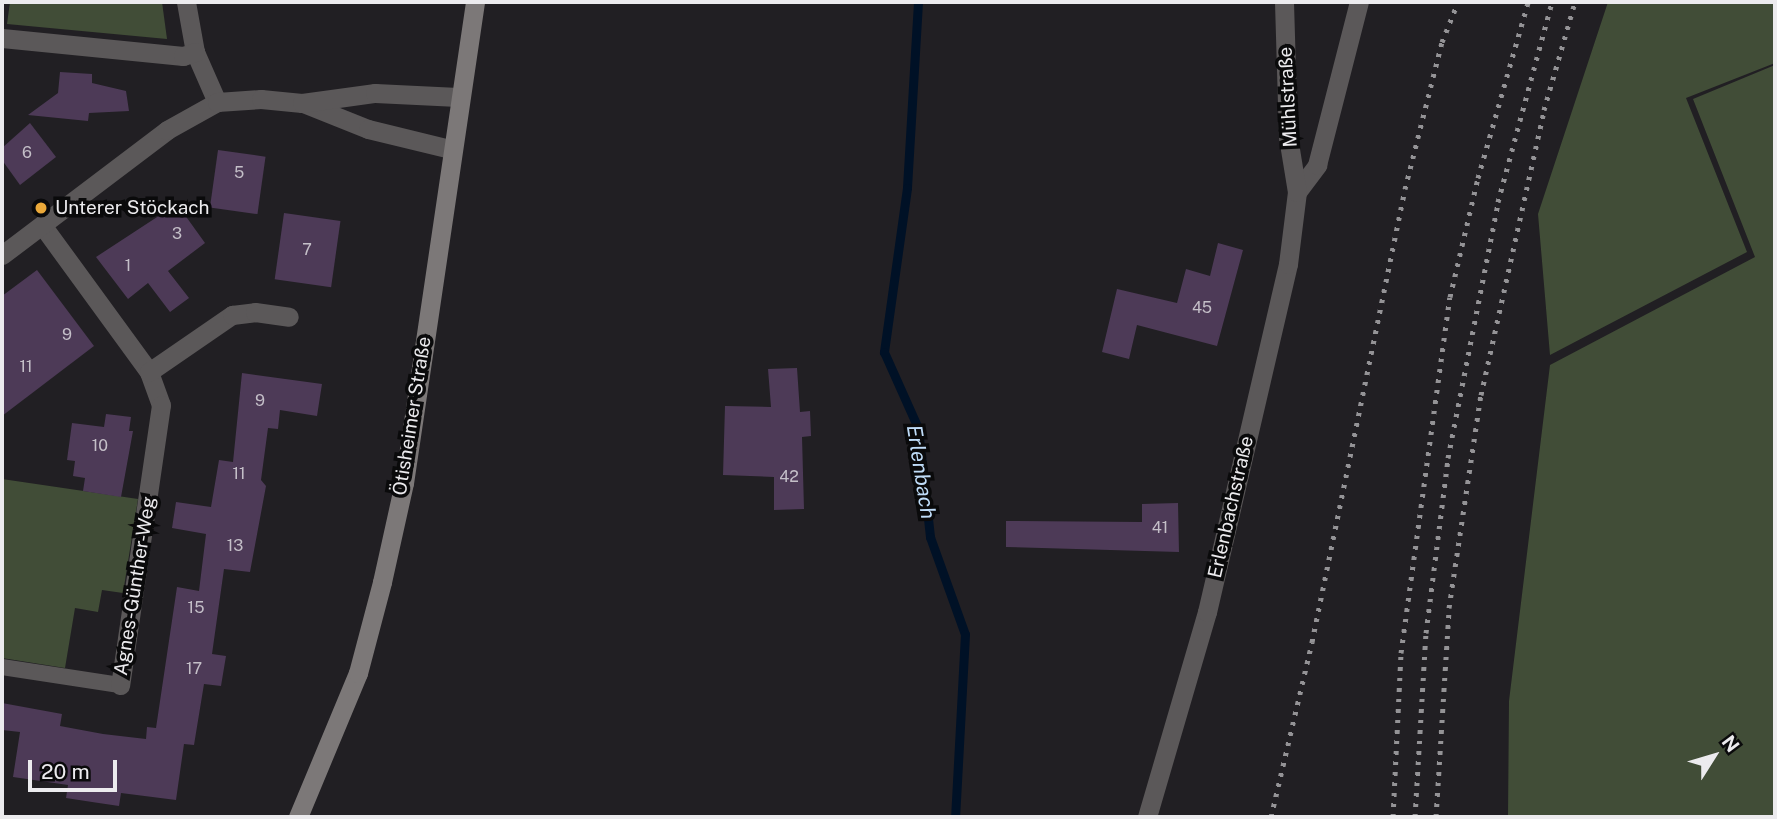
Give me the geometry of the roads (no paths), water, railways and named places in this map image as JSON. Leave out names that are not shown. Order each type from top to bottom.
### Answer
[{"type":"main road","name":"Ötisheimer Straße","points":[[298,817],[358,673],[404,482],[450,149],[474,2]]},
{"type":"street","points":[[186,2],[195,52],[217,102]]},
{"type":"street","name":"Mühlstraße","points":[[1284,2],[1288,137],[1297,192]]},
{"type":"street","points":[[1297,192],[1317,165],[1359,2]]},
{"type":"street","points":[[2,38],[183,56],[195,52]]},
{"type":"street","points":[[2,255],[167,130],[217,102],[261,99],[302,103],[375,93],[458,97]]},
{"type":"street","points":[[302,103],[368,129],[450,149]]},
{"type":"street","name":"Erlenbachstraße","points":[[1147,817],[1207,612],[1287,264],[1297,192]]},
{"type":"street","name":"Agnes-Günther-Weg","points":[[42,225],[149,372],[161,405],[160,430],[120,685]]},
{"type":"street","points":[[149,372],[232,315],[255,312],[289,317]]},
{"type":"lane","name":"Agnes-Günther-Weg","points":[[2,667],[120,685]]},
{"type":"waterway","name":"Erlenbach","points":[[918,2],[907,188],[884,352],[918,428],[930,537],[965,634],[955,817]]},
{"type":"railway","points":[[1271,817],[1312,642],[1405,189],[1442,42],[1458,2]]},
{"type":"railway","points":[[1393,817],[1401,653],[1450,297],[1478,178],[1528,2]]},
{"type":"railway","points":[[1415,817],[1426,633],[1448,458],[1498,202],[1552,2]]},
{"type":"railway","points":[[1436,817],[1449,608],[1481,395],[1544,110],[1575,2]]},
{"type":"place","name":"Unterer Stöckach","points":[[41,208]]}]
